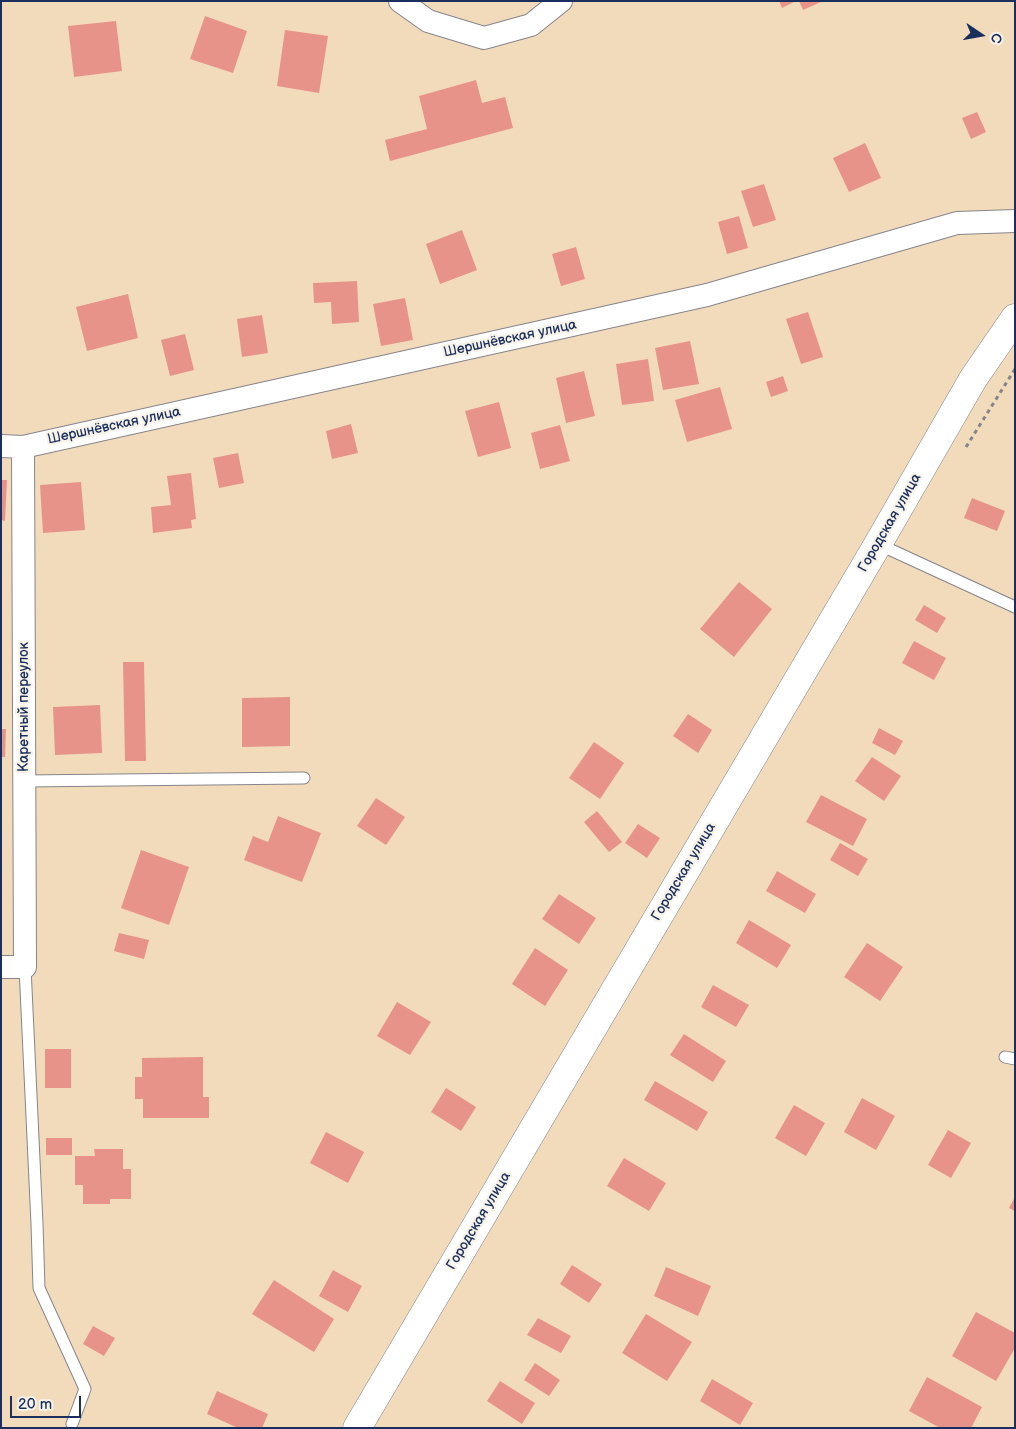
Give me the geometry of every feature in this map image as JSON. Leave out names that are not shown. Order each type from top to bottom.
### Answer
[{"type":"street","points":[[400,1],[428,21],[484,38],[531,25],[561,1]]},
{"type":"street","name":"Шершнёвская улица","points":[[1,446],[23,446],[707,295],[957,223],[1015,220]]},
{"type":"street","name":"Городская улица","points":[[356,1428],[878,544],[973,378],[1015,318]]},
{"type":"street","name":"Каретный переулок","points":[[23,446],[25,967]]},
{"type":"street","points":[[1,967],[25,967]]},
{"type":"lane","points":[[878,544],[1015,607]]},
{"type":"lane","points":[[24,781],[304,778]]},
{"type":"lane","points":[[25,967],[39,1288],[84,1389],[72,1424]]},
{"type":"building","points":[[779,1],[796,1],[782,8]]},
{"type":"building","points":[[799,1],[823,1],[803,10]]},
{"type":"building","points":[[205,16],[247,31],[233,73],[190,59]]},
{"type":"building","points":[[116,21],[122,71],[74,77],[68,26]]},
{"type":"building","points":[[285,30],[328,36],[319,93],[277,86]]},
{"type":"building","points":[[476,80],[482,103],[505,97],[513,128],[390,161],[385,140],[427,129],[419,96]]},
{"type":"building","points":[[977,112],[986,132],[971,139],[962,118]]},
{"type":"building","points":[[865,143],[881,178],[849,192],[833,158]]},
{"type":"building","points":[[764,184],[776,220],[753,227],[741,191]]},
{"type":"building","points":[[739,216],[748,248],[727,254],[718,222]]},
{"type":"building","points":[[462,230],[477,270],[440,284],[426,244]]},
{"type":"building","points":[[576,247],[585,279],[561,286],[552,254]]},
{"type":"building","points":[[357,281],[359,322],[332,324],[331,302],[314,303],[313,283]]},
{"type":"building","points":[[128,294],[138,338],[87,351],[76,307]]},
{"type":"building","points":[[405,298],[413,340],[381,346],[373,304]]},
{"type":"building","points":[[808,312],[823,357],[801,364],[786,319]]},
{"type":"building","points":[[262,315],[268,353],[242,357],[237,319]]},
{"type":"building","points":[[185,334],[194,370],[170,376],[161,340]]},
{"type":"building","points":[[690,341],[699,384],[663,390],[655,348]]},
{"type":"building","points":[[648,359],[654,401],[622,405],[616,364]]},
{"type":"building","points":[[584,371],[595,416],[566,423],[556,378]]},
{"type":"building","points":[[783,376],[788,391],[771,397],[766,382]]},
{"type":"building","points":[[720,387],[732,429],[687,442],[675,400]]},
{"type":"building","points":[[499,402],[511,448],[478,457],[465,411]]},
{"type":"building","points":[[351,424],[358,453],[332,459],[326,431]]},
{"type":"building","points":[[560,425],[570,461],[540,469],[531,433]]},
{"type":"building","points":[[238,453],[244,483],[219,488],[213,458]]},
{"type":"building","points":[[191,473],[196,519],[191,520],[192,528],[153,533],[151,507],[171,505],[167,476]]},
{"type":"building","points":[[1,480],[7,480],[5,521],[1,520]]},
{"type":"building","points":[[81,482],[85,530],[43,533],[40,485]]},
{"type":"building","points":[[972,498],[1005,511],[997,531],[964,518]]},
{"type":"building","points":[[739,582],[772,609],[734,657],[700,629]]},
{"type":"building","points":[[924,605],[946,618],[937,633],[915,620]]},
{"type":"building","points":[[914,641],[946,658],[934,680],[902,663]]},
{"type":"building","points":[[123,662],[144,662],[146,761],[125,761]]},
{"type":"building","points":[[290,697],[290,746],[242,747],[242,698]]},
{"type":"building","points":[[100,705],[102,753],[55,755],[53,707]]},
{"type":"building","points":[[688,714],[712,730],[698,753],[673,736]]},
{"type":"building","points":[[879,728],[903,741],[895,755],[872,743]]},
{"type":"building","points":[[1,729],[6,729],[5,757],[1,757]]},
{"type":"building","points":[[594,742],[624,763],[600,799],[569,778]]},
{"type":"building","points":[[872,757],[901,776],[884,801],[855,781]]},
{"type":"building","points":[[821,795],[867,819],[853,846],[806,822]]},
{"type":"building","points":[[376,798],[405,817],[386,845],[357,826]]},
{"type":"building","points":[[597,811],[622,842],[609,852],[584,822]]},
{"type":"building","points":[[278,816],[321,833],[302,882],[244,860],[253,836],[268,842]]},
{"type":"building","points":[[638,824],[660,838],[647,858],[625,843]]},
{"type":"building","points":[[840,843],[868,859],[858,876],[830,860]]},
{"type":"building","points":[[141,850],[189,867],[169,925],[121,908]]},
{"type":"building","points":[[777,871],[816,894],[805,913],[766,891]]},
{"type":"building","points":[[559,894],[596,918],[579,944],[542,919]]},
{"type":"building","points":[[749,920],[791,945],[777,968],[736,943]]},
{"type":"building","points":[[119,933],[149,940],[144,959],[114,951]]},
{"type":"building","points":[[867,943],[903,967],[880,1001],[844,977]]},
{"type":"building","points":[[535,948],[568,970],[545,1006],[512,984]]},
{"type":"building","points":[[713,985],[749,1005],[736,1027],[701,1007]]},
{"type":"building","points":[[397,1002],[431,1022],[410,1055],[377,1036]]},
{"type":"building","points":[[684,1034],[726,1061],[713,1082],[670,1055]]},
{"type":"building","points":[[45,1049],[71,1049],[71,1088],[45,1088]]},
{"type":"building","points":[[203,1057],[203,1097],[209,1097],[209,1118],[143,1118],[143,1099],[135,1099],[135,1077],[142,1077],[142,1058]]},
{"type":"building","points":[[655,1081],[708,1112],[697,1131],[644,1100]]},
{"type":"building","points":[[446,1088],[476,1107],[461,1131],[431,1112]]},
{"type":"building","points":[[862,1098],[895,1116],[876,1150],[844,1132]]},
{"type":"building","points":[[794,1105],[825,1123],[806,1156],[775,1138]]},
{"type":"building","points":[[948,1130],[971,1143],[951,1178],[928,1165]]},
{"type":"building","points":[[326,1132],[364,1152],[348,1183],[310,1163]]},
{"type":"building","points":[[46,1138],[72,1138],[72,1155],[46,1155]]},
{"type":"building","points":[[94,1149],[123,1149],[123,1169],[131,1169],[131,1199],[110,1199],[110,1204],[83,1204],[83,1185],[75,1185],[75,1156],[95,1156]]},
{"type":"building","points":[[624,1158],[666,1183],[649,1211],[607,1186]]},
{"type":"building","points":[[1015,1197],[1015,1211],[1009,1208]]},
{"type":"building","points":[[572,1265],[602,1284],[589,1303],[560,1284]]},
{"type":"building","points":[[666,1267],[711,1286],[698,1316],[654,1296]]},
{"type":"building","points":[[333,1270],[362,1286],[348,1312],[319,1296]]},
{"type":"building","points":[[274,1280],[334,1319],[314,1352],[252,1314]]},
{"type":"building","points":[[976,1312],[1015,1333],[1015,1348],[996,1381],[952,1356]]},
{"type":"building","points":[[646,1314],[692,1342],[667,1381],[622,1353]]},
{"type":"building","points":[[538,1318],[571,1336],[561,1353],[527,1335]]},
{"type":"building","points":[[93,1326],[115,1338],[104,1356],[83,1344]]},
{"type":"building","points":[[535,1363],[560,1380],[549,1396],[524,1380]]},
{"type":"building","points":[[927,1377],[982,1407],[971,1428],[940,1428],[909,1411]]},
{"type":"building","points":[[712,1379],[753,1403],[740,1425],[700,1401]]},
{"type":"building","points":[[500,1381],[535,1403],[522,1424],[487,1401]]},
{"type":"building","points":[[217,1391],[268,1414],[262,1428],[238,1428],[207,1414]]}]
